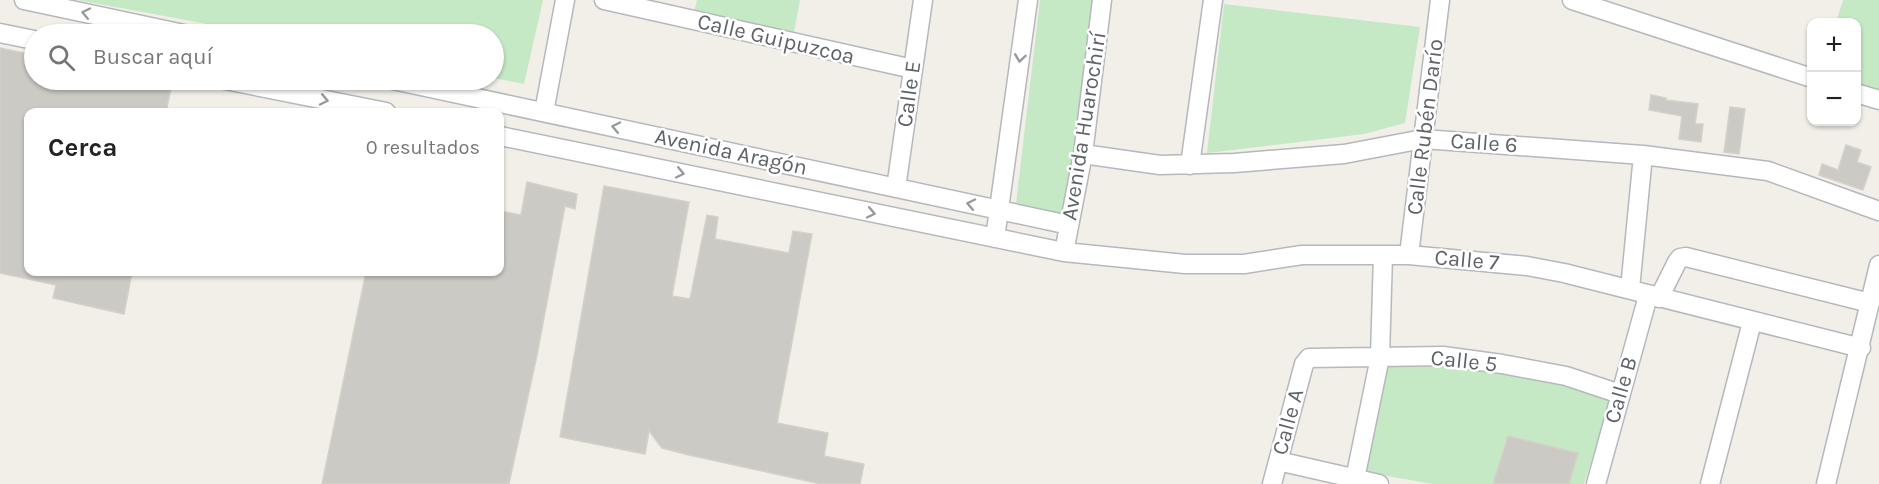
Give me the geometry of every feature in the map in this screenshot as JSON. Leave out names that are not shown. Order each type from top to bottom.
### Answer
[{"type":"street","points":[[24,0],[137,24]]},
{"type":"street","points":[[544,112],[565,0]]},
{"type":"street","name":"Calle Guipuzcoa","points":[[604,0],[913,69]]},
{"type":"street","name":"Calle E","points":[[896,188],[922,0]]},
{"type":"street","points":[[996,238],[1029,0]]},
{"type":"street","name":"Avenida Huarochirí","points":[[1064,252],[1083,154],[1102,0]]},
{"type":"street","points":[[1190,165],[1213,0]]},
{"type":"street","name":"Calle Rubén Darío","points":[[1409,255],[1440,0]]},
{"type":"street","points":[[1572,0],[1807,76]]},
{"type":"street","points":[[0,33],[24,38]]},
{"type":"street","points":[[275,90],[366,108]]},
{"type":"street","name":"Avenida Aragón","points":[[440,90],[1069,225]]},
{"type":"street","points":[[1861,94],[1879,100]]},
{"type":"street","name":"Avenida Aragón","points":[[504,137],[1064,252]]},
{"type":"street","name":"Calle 6","points":[[1083,154],[1160,165],[1190,165],[1344,154],[1423,139],[1643,155],[1768,171],[1879,211]]},
{"type":"street","points":[[1630,289],[1643,155]]},
{"type":"street","name":"Calle 7","points":[[1064,252],[1185,264],[1244,264],[1302,255],[1409,255],[1527,266],[1630,289],[1752,322],[1867,343]]},
{"type":"street","points":[[1355,479],[1380,357],[1383,255]]},
{"type":"street","name":"Calle B","points":[[1596,484],[1620,394],[1653,297],[1680,258],[1686,257],[1870,303]]},
{"type":"street","points":[[1826,484],[1867,343],[1870,303],[1879,265]]},
{"type":"street","points":[[1710,484],[1752,322]]},
{"type":"street","name":"Calle 5","points":[[1306,360],[1309,358],[1443,356],[1566,376],[1620,394]]},
{"type":"street","name":"Calle A","points":[[1272,484],[1306,360]]},
{"type":"street","points":[[1278,461],[1379,484]]},
{"type":"green space","points":[[78,0],[543,0],[524,84],[504,80],[504,24],[207,24]]},
{"type":"green space","points":[[697,0],[800,0],[794,32],[694,12]]},
{"type":"green space","points":[[1040,0],[1095,0],[1078,149],[1060,219],[1016,204]]},
{"type":"green space","points":[[1843,0],[1879,0],[1879,94],[1861,88],[1861,18],[1837,18]]},
{"type":"green space","points":[[1224,4],[1420,27],[1405,123],[1364,134],[1207,153]]},
{"type":"green space","points":[[1382,362],[1432,363],[1507,370],[1612,396],[1584,484],[1433,484],[1365,472]]},
{"type":"building","points":[[0,48],[24,53],[24,90],[171,90],[167,108],[24,108],[24,276],[131,276],[124,314],[53,298],[56,285],[0,273]]},
{"type":"building","points":[[1651,95],[1666,98],[1666,100],[1698,104],[1695,124],[1703,124],[1701,142],[1679,139],[1682,116],[1649,110]]},
{"type":"building","points":[[1730,107],[1745,109],[1739,154],[1724,152]]},
{"type":"building","points":[[1846,145],[1861,150],[1857,162],[1871,167],[1863,190],[1819,175],[1822,164],[1838,170]]},
{"type":"building","points":[[527,182],[577,194],[575,209],[565,206],[537,355],[509,484],[322,484],[365,276],[504,276],[504,212],[521,215]]},
{"type":"building","points":[[604,186],[689,202],[672,296],[690,299],[707,215],[718,217],[715,239],[789,253],[793,231],[812,234],[777,423],[828,433],[824,456],[864,464],[860,484],[821,484],[689,455],[662,448],[649,431],[645,454],[560,437]]},
{"type":"building","points":[[1508,436],[1578,453],[1569,484],[1493,484]]}]
